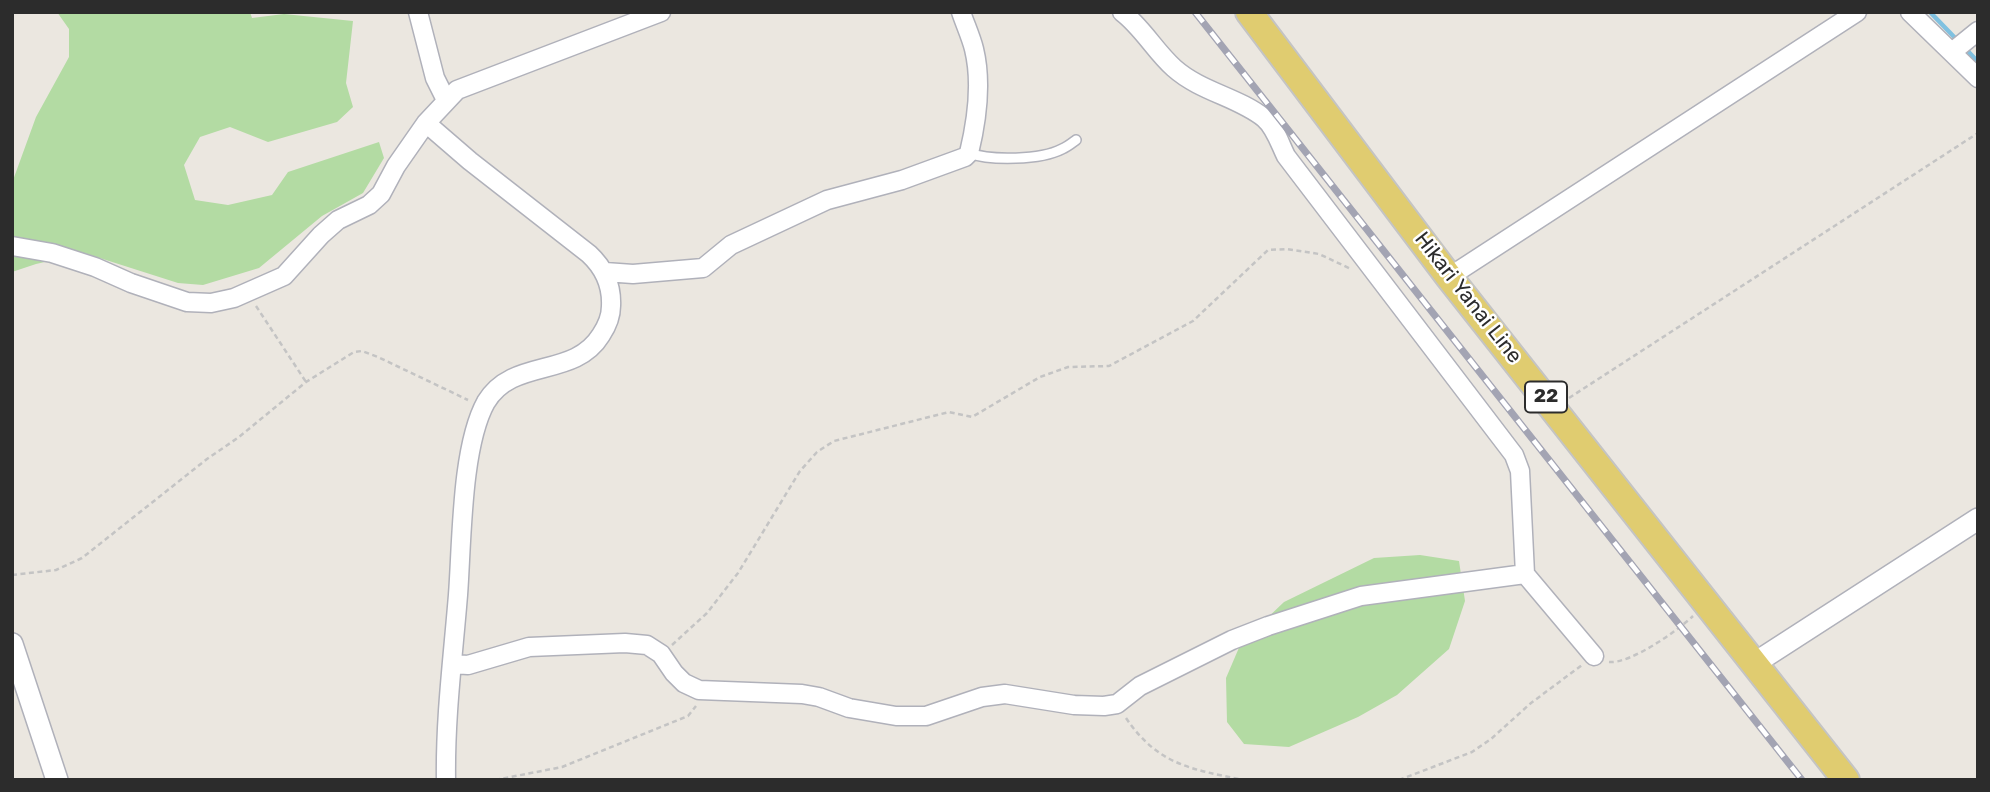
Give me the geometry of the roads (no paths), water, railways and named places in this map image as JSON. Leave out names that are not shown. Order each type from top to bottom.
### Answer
[{"type":"main road","name":"Hikari Yanai Line","points":[[1248,12],[1449,277],[1846,780]]},
{"type":"street","points":[[418,12],[435,78],[446,100]]},
{"type":"street","points":[[12,246],[52,253],[187,302],[211,303],[248,292],[284,276],[338,220],[369,205],[381,194],[396,166],[426,123],[457,90],[661,12]]},
{"type":"street","points":[[605,272],[633,274],[703,268],[731,245],[827,200],[902,180],[970,153],[977,108],[976,68],[974,50],[961,12]]},
{"type":"street","points":[[1122,12],[1174,69],[1200,87],[1266,119],[1286,156],[1514,454],[1520,471],[1525,574],[1594,656]]},
{"type":"street","points":[[1449,277],[1857,12]]},
{"type":"street","points":[[1910,12],[1963,42],[1978,78]]},
{"type":"street","points":[[426,123],[589,254],[605,272],[611,293],[608,324],[597,342],[581,356],[516,375],[500,384],[475,425],[467,473],[445,737],[446,780]]},
{"type":"street","points":[[1755,663],[1978,519]]},
{"type":"street","points":[[452,664],[468,665],[529,647],[625,643],[647,645],[661,654],[684,683],[699,690],[802,694],[849,708],[896,716],[926,716],[982,697],[1005,694],[1074,705],[1104,706],[1117,704],[1140,686],[1232,640],[1337,602],[1361,596],[1525,574]]},
{"type":"street","points":[[12,644],[57,780]]},
{"type":"lane","points":[[970,153],[977,156],[1012,157],[1043,155],[1063,149],[1076,140]]},
{"type":"waterway","points":[[1930,12],[1958,41]]},
{"type":"waterway","points":[[1964,47],[1978,62]]},
{"type":"railway","points":[[1195,12],[1802,780]]}]
